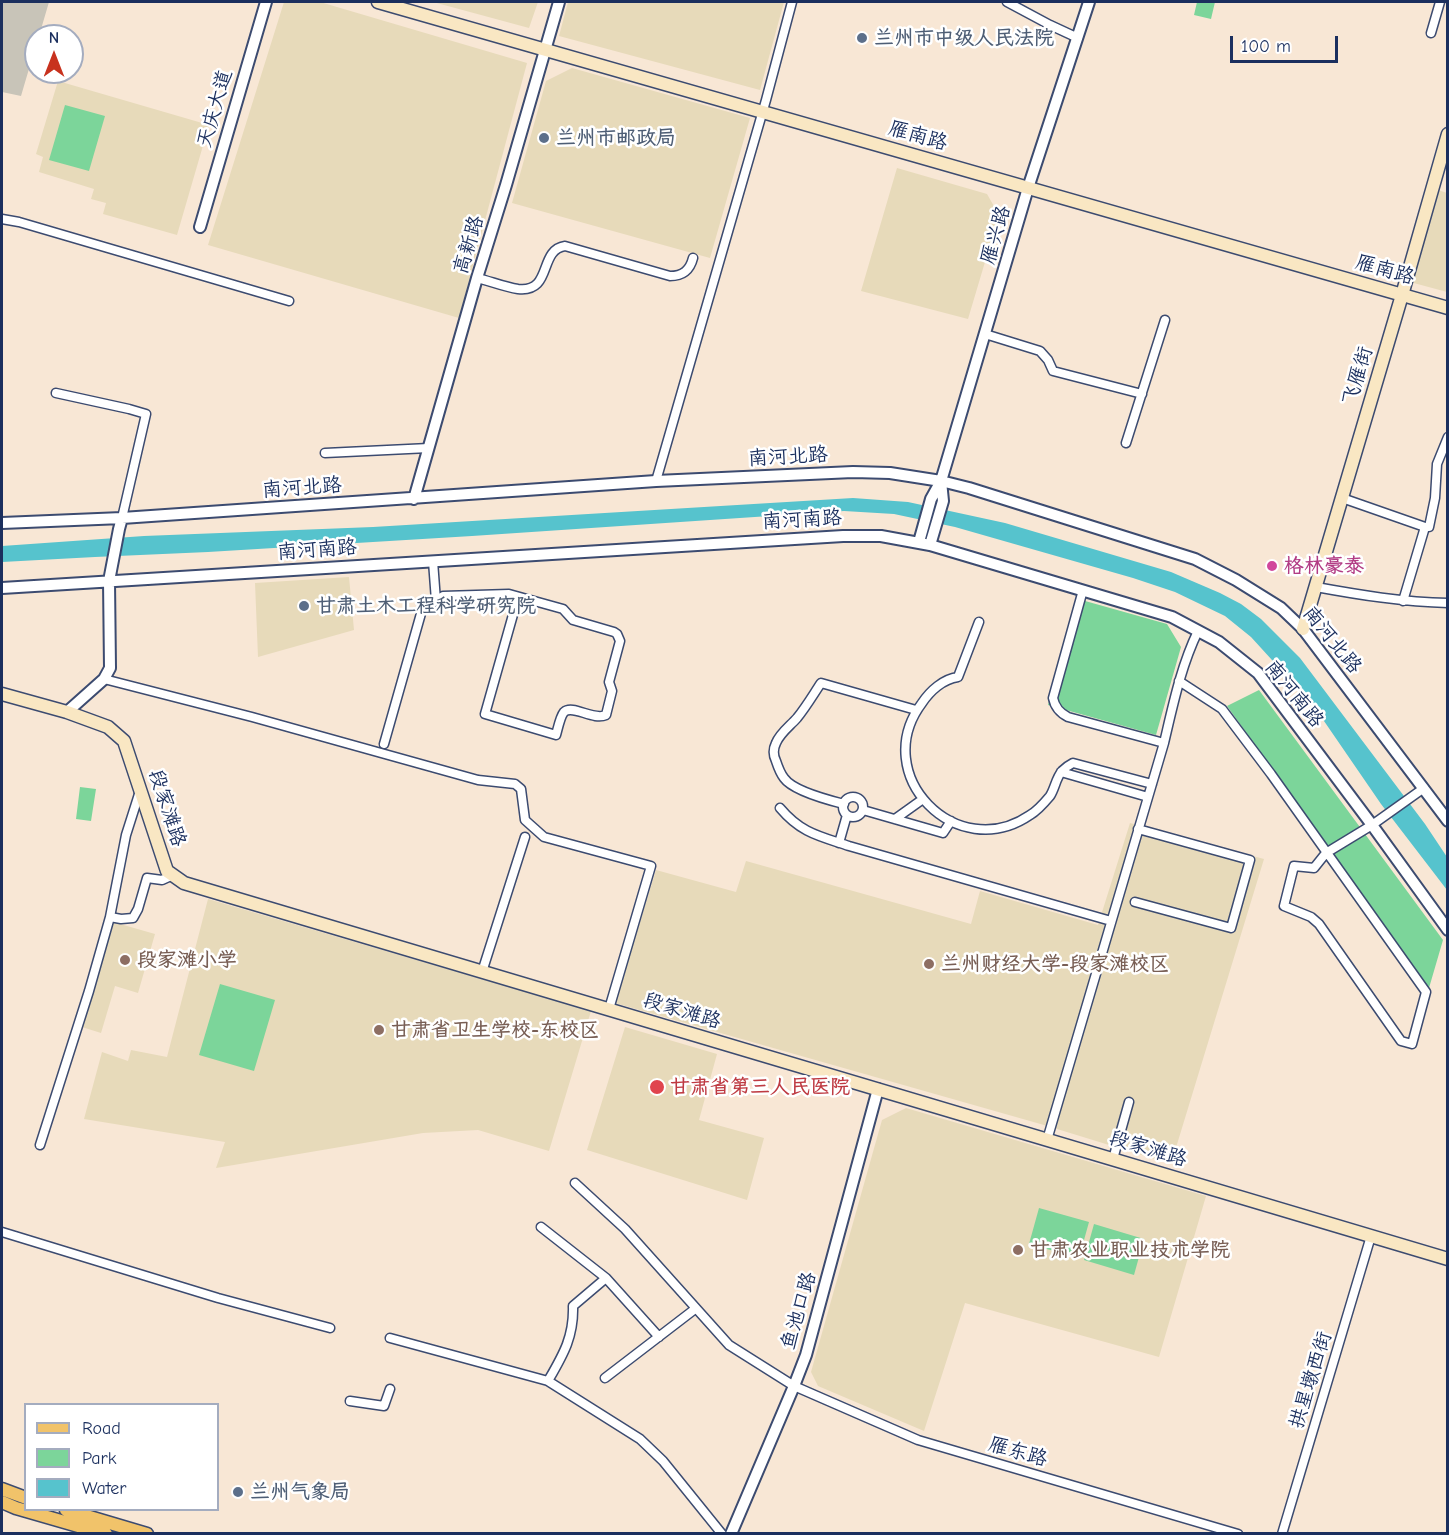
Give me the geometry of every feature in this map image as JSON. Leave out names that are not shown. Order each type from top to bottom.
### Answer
[{"type":"main road","name":"雁南路","points":[[378,2],[1448,309]]},
{"type":"main road","name":"飞雁街","points":[[1303,629],[1448,134]]},
{"type":"main road","name":"段家滩路","points":[[2,694],[68,712],[108,727],[124,741],[167,871],[184,883],[1448,1259]]},
{"type":"main road","points":[[2,1489],[24,1497]]},
{"type":"main road","points":[[2,1502],[24,1510]]},
{"type":"main road","points":[[27,1511],[106,1533]]},
{"type":"main road","points":[[73,1511],[147,1533]]},
{"type":"street","name":"天庆大道","points":[[200,226],[266,2]]},
{"type":"street","name":"高新路","points":[[414,499],[559,2]]},
{"type":"street","points":[[656,481],[792,2]]},
{"type":"street","points":[[1007,2],[1078,38]]},
{"type":"street","name":"雁兴路","points":[[941,481],[1028,188],[1089,2]]},
{"type":"street","points":[[1431,33],[1440,2]]},
{"type":"street","points":[[2,219],[289,301]]},
{"type":"street","points":[[477,278],[517,289],[533,286],[544,274],[551,253],[559,246],[670,276],[676,276],[688,270],[693,258]]},
{"type":"street","points":[[1126,444],[1165,320]]},
{"type":"street","points":[[985,334],[1040,351],[1048,360],[1053,371],[1142,394]]},
{"type":"street","points":[[56,393],[146,414],[108,581],[110,668],[104,679],[68,712]]},
{"type":"street","points":[[1342,498],[1429,527],[1435,498],[1437,464],[1448,437]]},
{"type":"street","points":[[325,453],[429,448]]},
{"type":"street","name":"南河北路","points":[[2,524],[414,499],[656,481],[853,472],[890,473],[941,481],[1195,559],[1236,580],[1281,608],[1303,629],[1448,821]]},
{"type":"street","points":[[926,537],[931,499],[941,481]]},
{"type":"street","points":[[926,537],[943,501],[941,481]]},
{"type":"street","points":[[1403,601],[1425,527]]},
{"type":"street","name":"南河南路","points":[[2,588],[843,536],[926,537],[1083,590],[1172,617],[1219,642],[1258,673],[1448,930]]},
{"type":"street","points":[[434,561],[436,601]]},
{"type":"street","points":[[1316,587],[1369,597],[1448,603]]},
{"type":"street","points":[[1083,590],[1053,698],[1054,704],[1068,717],[1164,743]]},
{"type":"street","points":[[384,744],[422,610],[443,596],[509,594],[563,609],[573,620],[617,634],[619,645],[609,682],[612,697],[606,715],[597,717],[567,710],[563,714],[556,735],[485,714],[518,597]]},
{"type":"street","points":[[979,622],[958,677],[950,678],[929,693],[913,714],[905,739],[906,765],[916,790],[933,810],[955,824],[981,829],[1007,826],[1031,815],[1049,796],[1061,772],[1073,763],[1152,784]]},
{"type":"street","points":[[1047,1140],[1164,743],[1179,681],[1189,649],[1198,631]]},
{"type":"street","points":[[104,679],[252,717],[477,780],[515,784],[521,789],[525,820],[544,837],[651,866],[609,1010]]},
{"type":"street","points":[[1179,681],[1222,710],[1271,774],[1326,853],[1426,992],[1412,1044],[1401,1041],[1319,924],[1311,917],[1284,906],[1294,866],[1314,868],[1326,853],[1372,825],[1424,788]]},
{"type":"street","points":[[844,804],[802,790],[784,780],[774,757],[776,741],[781,734],[796,718],[821,683],[916,710]]},
{"type":"street","points":[[1061,772],[1148,797]]},
{"type":"street","points":[[40,1145],[110,917],[126,836],[140,791]]},
{"type":"street","points":[[850,798],[856,798],[863,804],[863,810],[856,816],[848,815],[844,810],[844,804],[850,798]]},
{"type":"street","points":[[895,819],[923,799]]},
{"type":"street","points":[[780,808],[789,819],[807,832],[838,843],[1111,921]]},
{"type":"street","points":[[863,810],[943,833],[951,821]]},
{"type":"street","points":[[838,843],[848,815]]},
{"type":"street","points":[[1135,902],[1231,928],[1250,860],[1138,829]]},
{"type":"street","points":[[482,972],[525,837]]},
{"type":"street","points":[[110,917],[133,918],[147,878],[162,880],[173,875]]},
{"type":"street","name":"鱼池口路","points":[[731,1533],[806,1355],[878,1089]]},
{"type":"street","points":[[1113,1160],[1129,1102]]},
{"type":"street","points":[[575,1183],[625,1229],[729,1345],[794,1386]]},
{"type":"street","points":[[541,1227],[606,1278],[659,1337]]},
{"type":"street","points":[[2,1232],[218,1298],[330,1328]]},
{"type":"street","name":"拱星墩西街","points":[[1282,1533],[1371,1236]]},
{"type":"street","points":[[548,1381],[565,1350],[573,1321],[573,1306],[606,1278]]},
{"type":"street","points":[[605,1378],[695,1309]]},
{"type":"street","points":[[390,1338],[548,1381],[640,1439],[663,1461],[722,1533]]},
{"type":"street","name":"雁东路","points":[[794,1386],[918,1440],[1238,1533]]},
{"type":"street","points":[[350,1401],[384,1406],[390,1389]]},
{"type":"shaded area","points":[[2,2],[49,2],[43,24],[24,24],[25,84],[21,96],[2,92]]},
{"type":"shaded area","points":[[284,2],[320,2],[527,63],[459,318],[208,245]]},
{"type":"shaded area","points":[[433,2],[538,2],[529,28]]},
{"type":"shaded area","points":[[568,2],[784,2],[760,90],[559,36]]},
{"type":"shaded area","points":[[572,68],[750,118],[710,258],[512,203],[546,81]]},
{"type":"shaded area","points":[[57,84],[68,84],[209,125],[177,235],[103,214],[106,203],[91,199],[94,189],[39,172],[43,157],[36,154]]},
{"type":"shaded area","points":[[897,168],[987,194],[999,215],[968,319],[861,291]]},
{"type":"shaded area","points":[[1435,189],[1447,193],[1447,292],[1410,282]]},
{"type":"shaded area","name":"甘肃土木工程科学研究院","points":[[349,577],[354,630],[258,657],[255,583]]},
{"type":"shaded area","name":"兰州财经大学-段家滩校区","points":[[1130,823],[1264,859],[1171,1164],[1044,1125],[615,1003],[656,870],[736,892],[746,861],[971,924],[980,891],[1098,925]]},
{"type":"shaded area","name":"甘肃省卫生学校-东校区","points":[[208,899],[591,1011],[549,1151],[478,1130],[423,1133],[216,1168],[225,1142],[84,1119],[102,1052],[128,1061],[131,1050],[167,1057]]},
{"type":"shaded area","name":"段家滩小学","points":[[113,922],[155,934],[138,993],[115,986],[101,1033],[82,1027]]},
{"type":"shaded area","name":"甘肃省第三人民医院","points":[[625,1027],[717,1054],[699,1120],[764,1138],[747,1200],[587,1150]]},
{"type":"shaded area","name":"甘肃农业职业技术学院","points":[[906,1108],[1206,1196],[1159,1357],[965,1303],[924,1431],[818,1386],[811,1372],[882,1120]]},
{"type":"green space","points":[[1197,2],[1215,2],[1211,19],[1194,15]]},
{"type":"green space","points":[[65,105],[105,116],[89,171],[49,160]]},
{"type":"green space","points":[[1078,599],[1167,624],[1181,647],[1156,735],[1048,705]]},
{"type":"green space","points":[[1259,690],[1443,940],[1429,988],[1227,706]]},
{"type":"green space","points":[[80,787],[96,789],[91,821],[76,819]]},
{"type":"green space","points":[[220,984],[275,1000],[254,1071],[199,1055]]},
{"type":"green space","points":[[1039,1208],[1089,1222],[1079,1258],[1029,1244]]},
{"type":"green space","points":[[1094,1224],[1144,1239],[1134,1275],[1084,1260]]},
{"type":"water","points":[[853,498],[908,502],[1005,523],[1171,572],[1241,604],[1261,619],[1300,658],[1425,824],[1447,857],[1447,890],[1381,804],[1313,705],[1251,637],[1225,616],[1175,592],[1133,578],[955,527],[894,514],[844,511],[208,552],[2,562],[2,546],[144,536],[373,527]]},
{"type":"place","name":"兰州市中级人民法院","points":[[862,38]]},
{"type":"place","name":"兰州市邮政局","points":[[544,138]]},
{"type":"place","name":"格林豪泰","points":[[1272,566]]},
{"type":"place","name":"甘肃土木工程科学研究院","points":[[304,606]]},
{"type":"place","name":"段家滩小学","points":[[125,960]]},
{"type":"place","name":"兰州财经大学-段家滩校区","points":[[929,964]]},
{"type":"place","name":"甘肃省卫生学校-东校区","points":[[379,1030]]},
{"type":"place","name":"甘肃省第三人民医院","points":[[657,1087]]},
{"type":"place","name":"甘肃农业职业技术学院","points":[[1018,1250]]},
{"type":"place","name":"兰州气象局","points":[[238,1492]]}]
